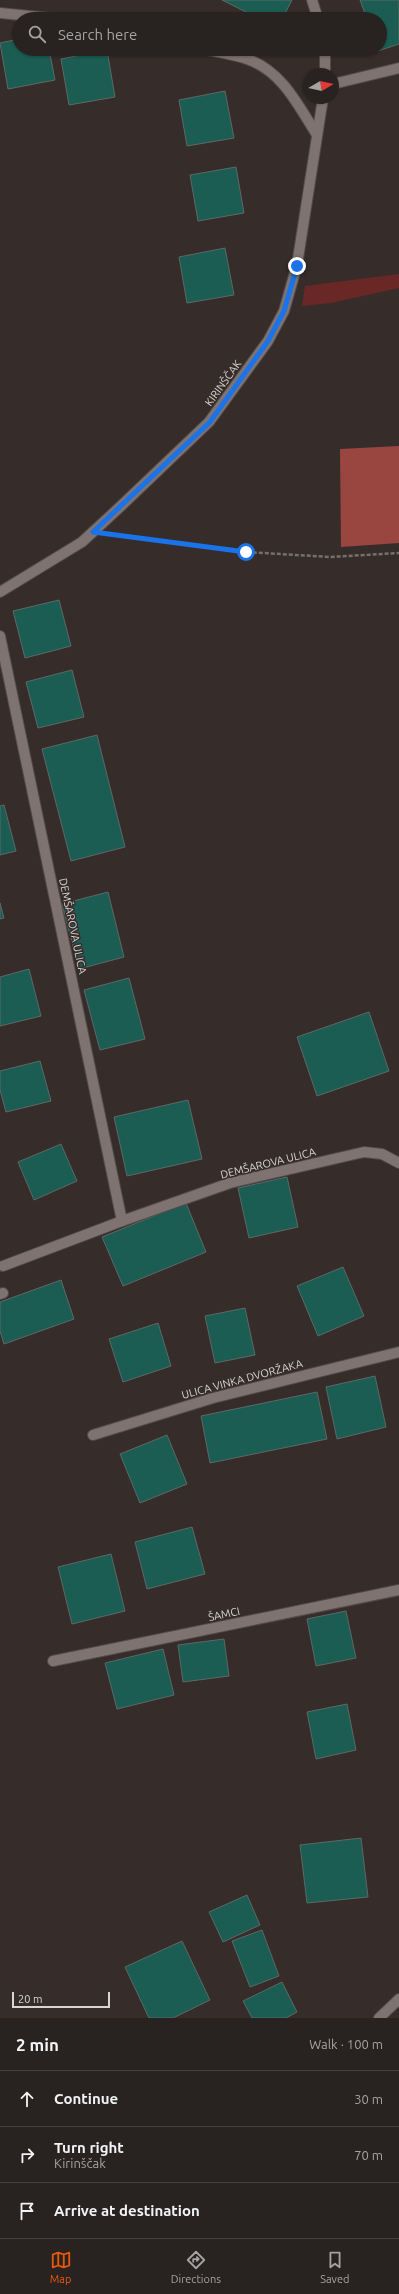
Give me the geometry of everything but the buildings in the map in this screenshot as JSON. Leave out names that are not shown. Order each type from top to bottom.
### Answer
[{"type":"street","points":[[312,0],[316,12]]},
{"type":"street","points":[[0,13],[12,14]]},
{"type":"street","points":[[237,56],[247,58],[263,66],[282,82],[317,135]]},
{"type":"street","points":[[325,56],[325,68]]},
{"type":"street","points":[[339,83],[399,68]]},
{"type":"street","name":"KIRINŠČAK","points":[[0,592],[82,542],[210,422],[274,329],[284,311],[297,266],[322,104]]},
{"type":"street","name":"DEMŠAROVA ULICA","points":[[0,636],[122,1221]]},
{"type":"street","name":"DEMŠAROVA ULICA","points":[[4,1266],[122,1221],[230,1183],[364,1152],[382,1154],[399,1163]]},
{"type":"street","name":"ULICA VINKA DVORŽAKA","points":[[93,1435],[213,1398],[399,1352]]},
{"type":"street","name":"ŠAMCI","points":[[53,1661],[399,1590]]},
{"type":"street","points":[[379,2018],[399,1999]]},
{"type":"path","points":[[93,532],[246,552],[330,557],[399,553]]},
{"type":"shaded area","points":[[399,274],[399,288],[331,303],[302,306],[305,286]]},
{"type":"shaded area","points":[[399,446],[399,543],[341,547],[340,449]]},
{"type":"route","points":[[246,552],[93,532],[210,422],[268,341],[284,311],[297,266]]}]
